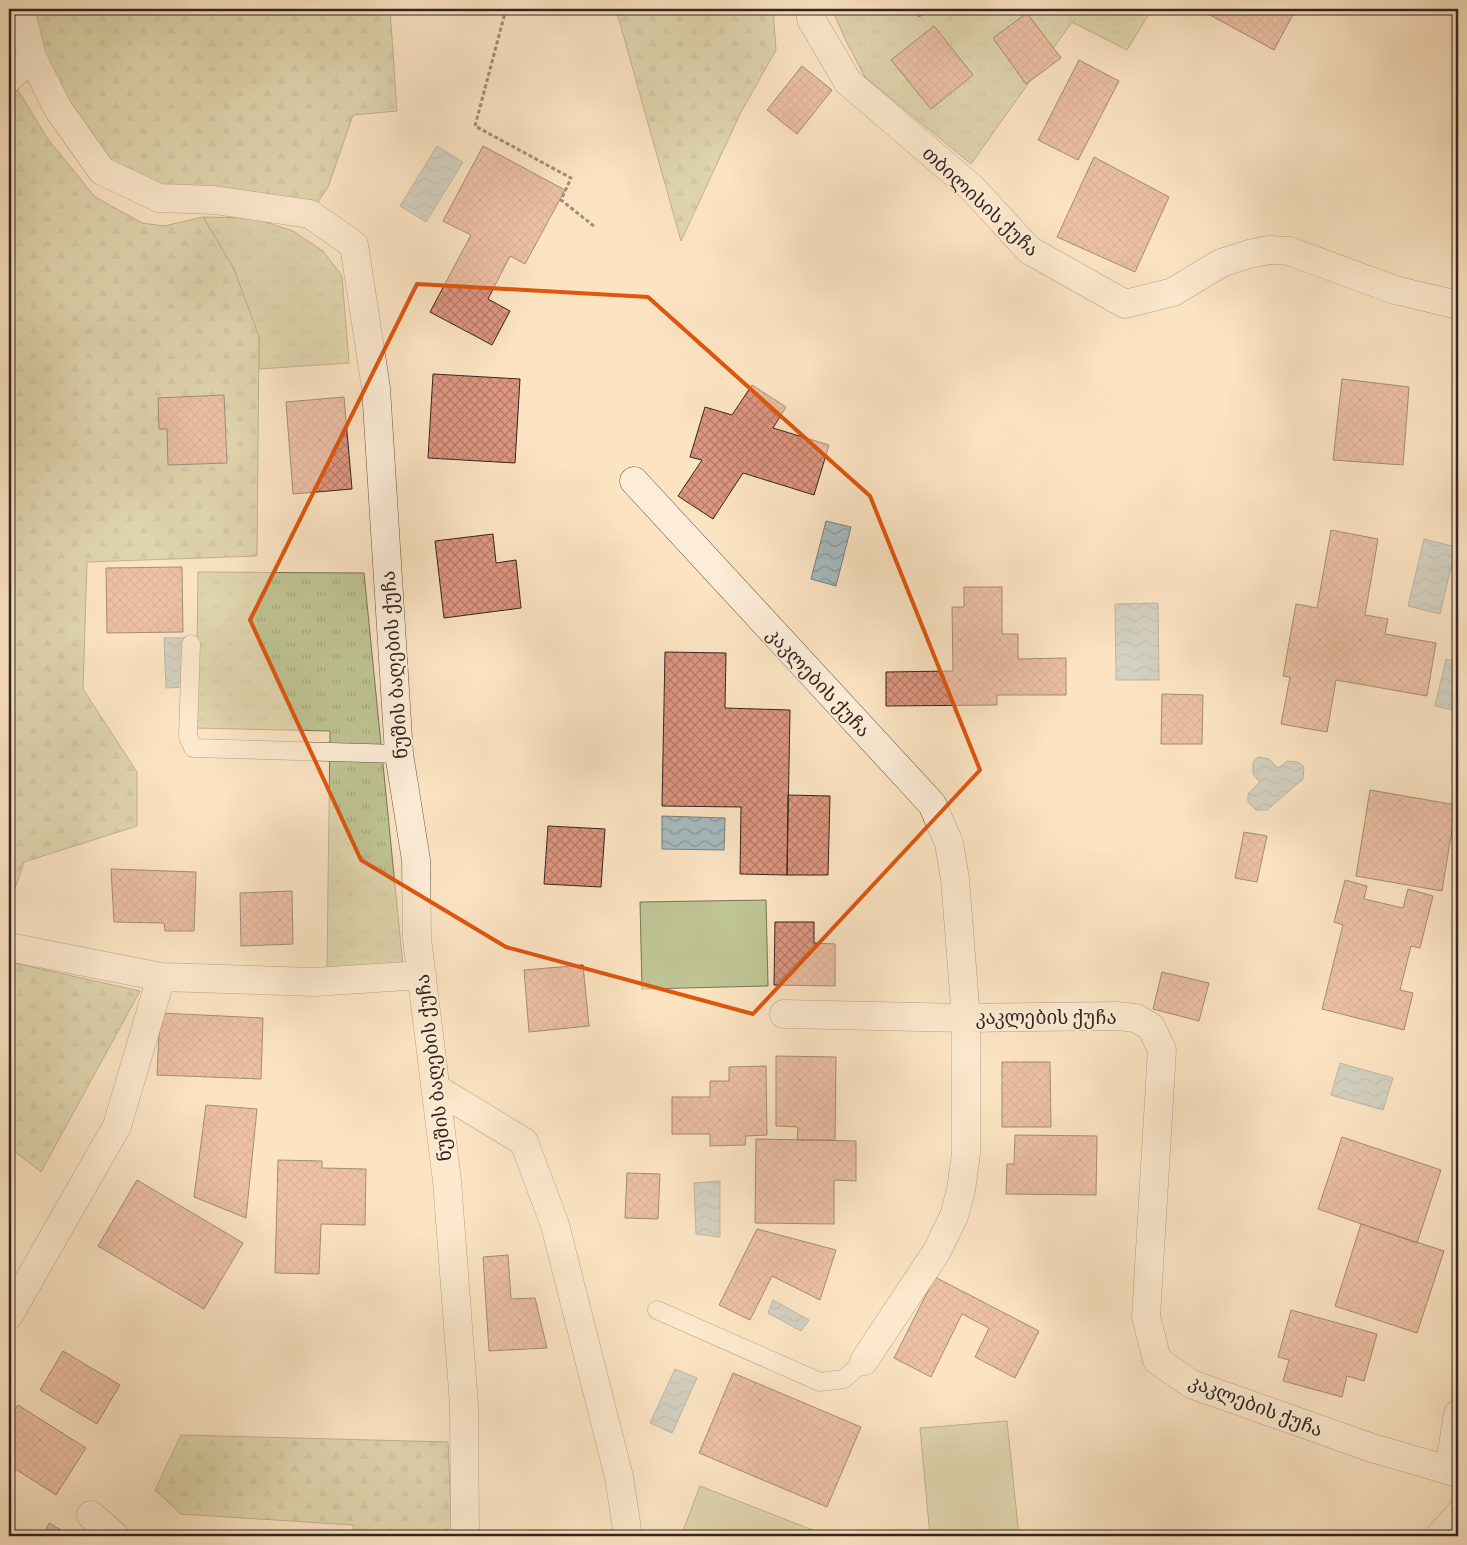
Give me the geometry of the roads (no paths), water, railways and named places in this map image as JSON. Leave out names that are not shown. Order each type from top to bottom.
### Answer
[{"type":"street","name":"ნუშის ბაღების ქუჩა","points":[[20,9],[32,57],[58,109],[102,171],[160,198],[214,200],[310,214],[354,245],[376,388],[399,754],[416,860],[417,939],[447,1181],[464,1405],[465,1536]]},
{"type":"street","name":"თბილისის ქუჩა","points":[[811,9],[811,18],[848,82],[973,188],[1029,250],[1125,304],[1173,292],[1221,263],[1269,250],[1289,251],[1395,290],[1458,305]]},
{"type":"street","points":[[9,78],[32,57]]},
{"type":"street","name":"კაკლების ქუჩა","points":[[634,481],[932,804],[949,843],[956,879],[966,1018],[1097,1015],[1136,1018],[1151,1027],[1162,1050],[1146,1317],[1157,1360],[1191,1384],[1372,1448],[1454,1471]]},
{"type":"street","points":[[9,947],[161,977],[314,982],[422,974]]},
{"type":"street","points":[[9,1315],[117,1126],[161,977]]},
{"type":"street","points":[[784,1014],[966,1018],[966,1154],[962,1190],[936,1251],[864,1361]]},
{"type":"street","points":[[437,1089],[524,1142],[555,1225],[619,1477],[628,1536]]},
{"type":"street","points":[[1454,1471],[1458,1414]]},
{"type":"street","points":[[91,1516],[114,1536]]},
{"type":"lane","points":[[191,644],[188,736],[193,748],[399,754]]},
{"type":"lane","points":[[657,1310],[820,1382],[844,1378],[864,1361]]},
{"type":"lane","points":[[1433,1536],[1458,1508]]},
{"type":"water","points":[[437,146],[463,162],[426,222],[400,206]]},
{"type":"water","points":[[826,521],[851,527],[836,586],[811,579]]},
{"type":"water","points":[[1424,539],[1456,547],[1440,614],[1408,606]]},
{"type":"water","points":[[1158,603],[1159,680],[1116,680],[1115,604]]},
{"type":"water","points":[[164,638],[185,638],[187,687],[166,688]]},
{"type":"water","points":[[1446,659],[1458,662],[1457,711],[1435,706]]},
{"type":"water","points":[[1258,757],[1269,759],[1278,768],[1287,761],[1298,762],[1304,767],[1303,779],[1267,810],[1256,810],[1248,802],[1248,794],[1260,782],[1253,774],[1253,762]]},
{"type":"water","points":[[662,816],[725,818],[724,850],[662,849]]},
{"type":"water","points":[[1340,1063],[1393,1078],[1383,1110],[1331,1095]]},
{"type":"water","points":[[720,1181],[720,1237],[696,1234],[694,1183]]},
{"type":"water","points":[[773,1300],[809,1320],[801,1331],[768,1313]]},
{"type":"water","points":[[675,1369],[697,1378],[672,1433],[650,1423]]}]
